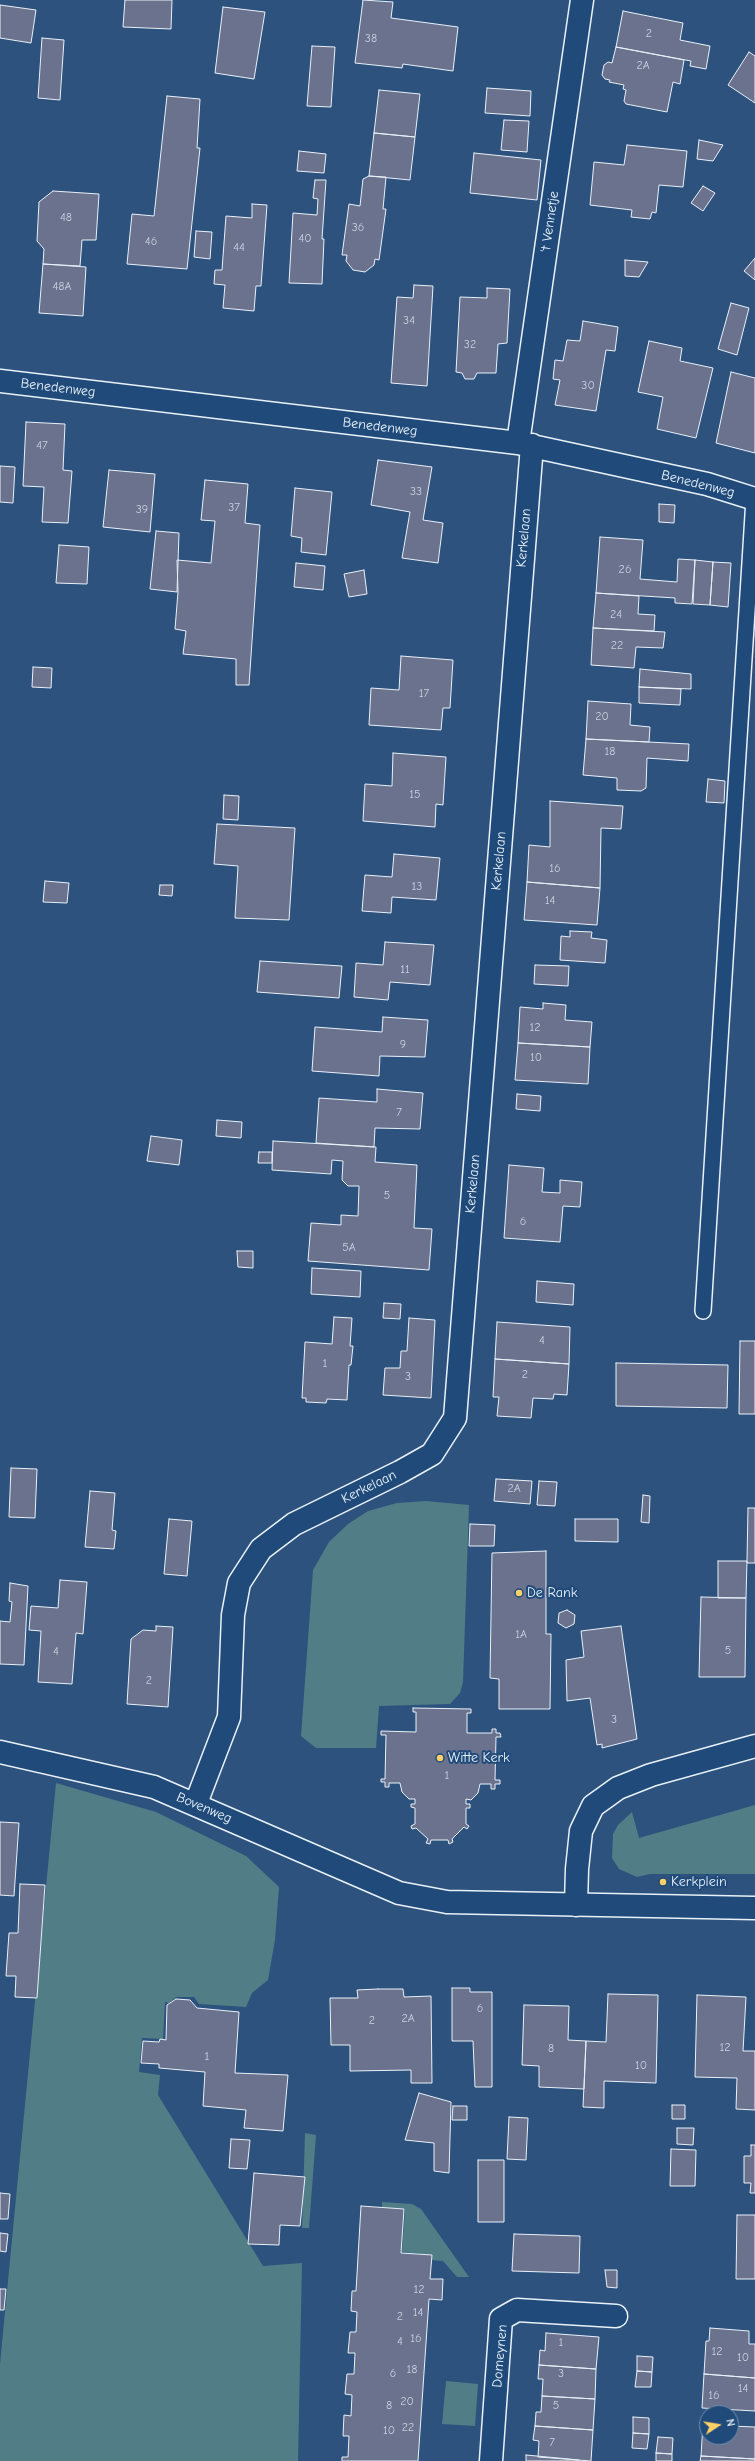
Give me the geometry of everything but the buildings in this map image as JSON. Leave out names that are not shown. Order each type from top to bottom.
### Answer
[{"type":"street","name":"'t Vennetje","points":[[525,444],[582,0]]},
{"type":"street","name":"Benedenweg","points":[[0,381],[525,444],[707,484],[755,499]]},
{"type":"street","name":"Kerkelaan","points":[[196,1804],[229,1717],[233,1615],[239,1583],[261,1549],[294,1524],[400,1472],[432,1454],[455,1418],[525,444]]},
{"type":"street","points":[[755,1746],[651,1775],[618,1788],[593,1806],[581,1831],[576,1869],[576,1905],[755,1908]]},
{"type":"street","name":"Bovenweg","points":[[0,1752],[154,1787],[399,1893],[447,1902],[576,1905]]},
{"type":"street","name":"Domeynen","points":[[491,2461],[501,2319],[517,2310],[616,2316]]},
{"type":"lane","points":[[703,1311],[755,499]]},
{"type":"green space","points":[[426,1501],[469,1505],[463,1682],[460,1693],[450,1704],[379,1706],[376,1748],[316,1748],[301,1736],[313,1570],[329,1542],[348,1524],[368,1511],[397,1503]]},
{"type":"green space","points":[[56,1783],[156,1812],[246,1856],[279,1887],[275,1940],[268,1980],[252,1993],[246,2007],[199,2004],[194,1997],[176,1997],[169,2003],[165,2002],[163,2039],[142,2038],[139,2072],[160,2075],[158,2095],[263,2266],[302,2263],[298,2461],[0,2461],[0,2364]]},
{"type":"green space","points":[[755,1805],[755,1874],[650,1874],[637,1877],[619,1869],[612,1858],[613,1834],[618,1825],[632,1812],[639,1838]]},
{"type":"green space","points":[[305,2133],[316,2135],[309,2228],[302,2228]]},
{"type":"green space","points":[[382,2202],[412,2204],[421,2209],[469,2277],[457,2277],[443,2261],[431,2260],[432,2255],[402,2252],[405,2209],[382,2208]]},
{"type":"green space","points":[[446,2381],[478,2384],[475,2426],[442,2424]]},
{"type":"place","name":"De Rank","points":[[519,1593]]},
{"type":"place","name":"Witte Kerk","points":[[440,1758]]},
{"type":"place","name":"Kerkplein","points":[[663,1882]]}]
